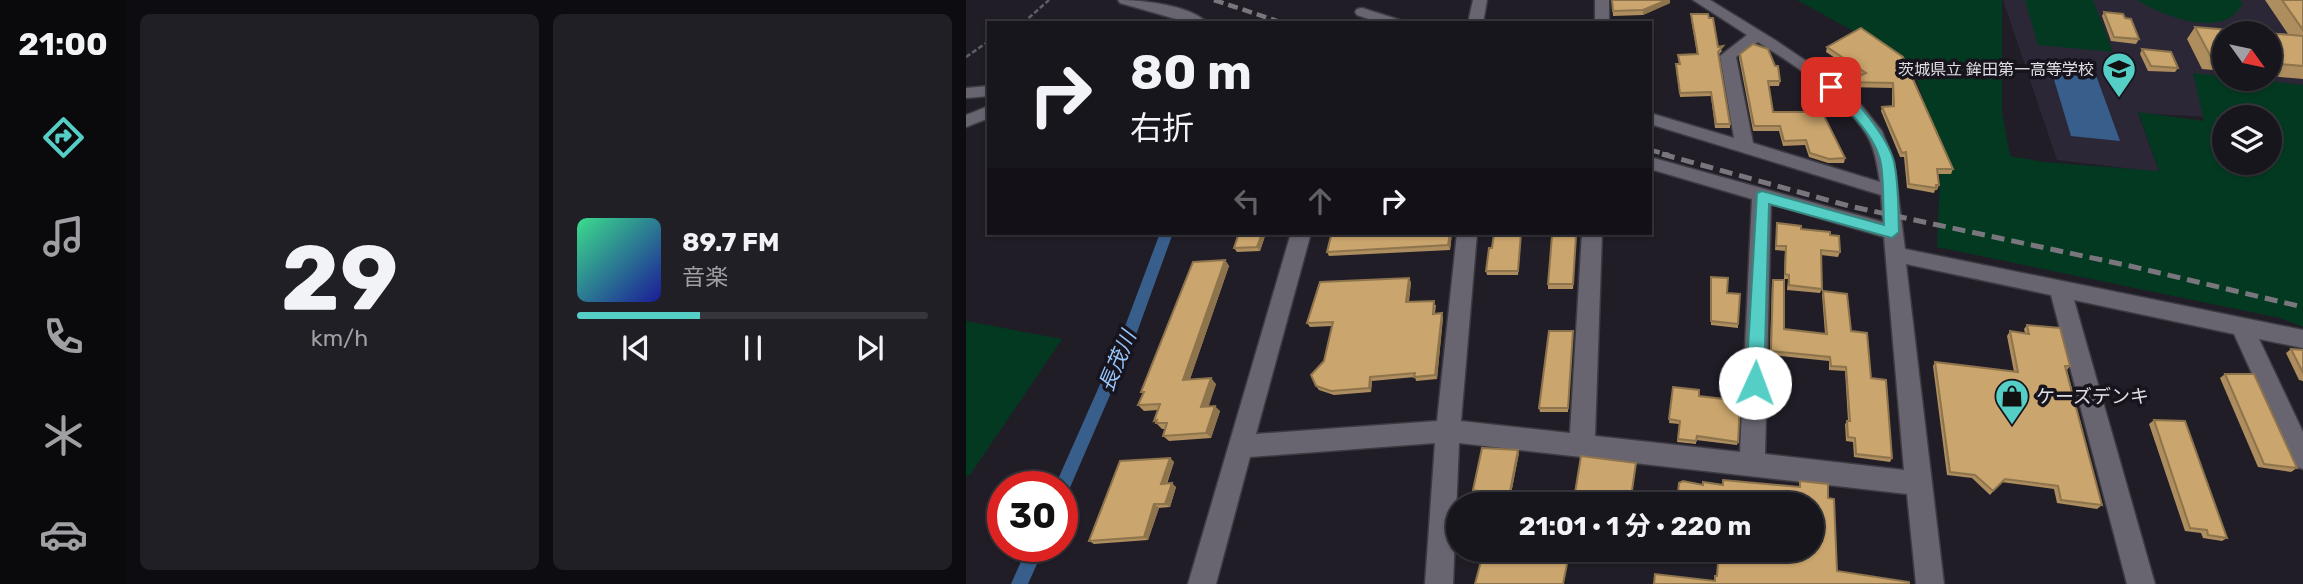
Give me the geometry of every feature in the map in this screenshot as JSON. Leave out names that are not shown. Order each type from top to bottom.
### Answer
[{"type":"street","points":[[1125,0],[1196,21]]},
{"type":"street","points":[[1476,21],[1480,0]]},
{"type":"street","points":[[1602,0],[1602,21]]},
{"type":"street","points":[[1700,0],[1818,77],[1854,108],[1882,148],[1888,163],[1894,254],[1930,584]]},
{"type":"street","points":[[1362,12],[1389,21]]},
{"type":"street","points":[[1745,148],[1728,56],[1756,36]]},
{"type":"street","points":[[966,93],[987,91]]},
{"type":"street","points":[[966,121],[987,112]]},
{"type":"street","points":[[1652,119],[1889,191]]},
{"type":"street","points":[[1652,164],[1892,232]]},
{"type":"street","points":[[1752,463],[1762,197]]},
{"type":"street","points":[[1202,584],[1300,235]]},
{"type":"street","points":[[1440,584],[1448,431],[1467,235]]},
{"type":"street","points":[[1582,445],[1591,235]]},
{"type":"street","points":[[1894,254],[2303,339]]},
{"type":"street","points":[[2060,288],[2141,584]]},
{"type":"street","points":[[2242,327],[2303,458]]},
{"type":"street","points":[[1242,446],[1448,431],[1918,483]]},
{"type":"path","points":[[1026,21],[1049,0]]},
{"type":"path","points":[[966,57],[987,42]]},
{"type":"shaded area","name":"茨城県立 鉾田第一高等学校","points":[[2003,0],[2303,0],[2303,85],[2282,83],[2282,21],[2212,21],[2212,76],[2193,74],[2209,117],[2138,113],[2159,172],[2057,160]]},
{"type":"green space","points":[[1797,0],[2002,0],[2002,112],[2010,156],[2043,162],[2159,171],[2138,112],[2204,121],[2193,73],[2212,75],[2212,91],[2282,91],[2282,83],[2303,85],[2303,327],[2280,318],[1937,247],[1940,176],[1926,107],[1915,75],[1864,37]]},
{"type":"green space","points":[[2025,0],[2093,0],[2113,52],[2038,45]]},
{"type":"green space","points":[[2137,0],[2240,0],[2243,3],[2234,14],[2222,21],[2208,23],[2177,18]]},
{"type":"green space","points":[[966,321],[1062,339],[970,475],[966,476]]},
{"type":"water","points":[[2049,63],[2093,67],[2120,141],[2071,136]]},
{"type":"water","name":"長茂川","points":[[1159,235],[1172,235],[1136,335],[1077,471],[1062,471],[1121,337]]},
{"type":"water","points":[[1021,562],[1038,562],[1028,584],[1011,584]]},
{"type":"building","points":[[1612,0],[1667,0],[1643,10],[1613,11]]},
{"type":"building","points":[[2282,0],[2303,0],[2303,30]]},
{"type":"building","points":[[2104,12],[2123,14],[2125,18],[2131,19],[2139,39],[2114,37]]},
{"type":"building","points":[[1691,14],[1708,14],[1709,18],[1713,18],[1718,47],[1723,46],[1718,52],[1730,124],[1716,124],[1711,92],[1680,93],[1676,64],[1680,64],[1678,55],[1698,54]]},
{"type":"building","points":[[2195,27],[2212,28],[2211,57]]},
{"type":"building","points":[[1861,28],[1903,57],[1953,169],[1937,169],[1939,185],[1936,185],[1936,188],[1909,184],[1906,152],[1902,153],[1882,107],[1894,106],[1893,83],[1845,82],[1866,73],[1827,47]]},
{"type":"building","points":[[2282,34],[2303,36],[2303,66],[2282,64]]},
{"type":"building","points":[[1753,44],[1768,49],[1775,66],[1778,66],[1780,81],[1768,81],[1773,112],[1822,112],[1845,158],[1829,159],[1810,153],[1806,140],[1784,141],[1780,126],[1754,126],[1740,54]]},
{"type":"building","points":[[2142,49],[2171,52],[2178,68],[2151,66]]},
{"type":"building","points":[[1777,223],[1839,236],[1840,252],[1821,250],[1822,289],[1789,285],[1789,275],[1785,274],[1786,246],[1776,246]]},
{"type":"building","points":[[1238,235],[1261,235],[1257,247],[1234,248]]},
{"type":"building","points":[[1450,235],[1448,245],[1327,252],[1331,236]]},
{"type":"building","points":[[1494,235],[1521,235],[1518,271],[1486,271],[1489,248],[1492,248]]},
{"type":"building","points":[[1552,236],[1576,236],[1573,284],[1548,284]]},
{"type":"building","points":[[1225,260],[1183,380],[1211,378],[1201,407],[1215,406],[1206,433],[1163,436],[1167,423],[1154,421],[1160,404],[1138,405],[1144,392],[1141,392],[1193,262]]},
{"type":"building","points":[[1711,277],[1728,278],[1727,293],[1740,294],[1738,324],[1711,321]]},
{"type":"building","points":[[1409,278],[1406,302],[1434,301],[1433,314],[1442,313],[1435,375],[1414,377],[1415,373],[1370,377],[1369,388],[1331,391],[1316,386],[1311,375],[1324,361],[1333,322],[1307,323],[1320,282]]},
{"type":"building","points":[[1773,280],[1784,280],[1784,329],[1827,334],[1823,291],[1847,294],[1851,331],[1867,333],[1871,378],[1886,380],[1892,458],[1856,454],[1855,438],[1848,437],[1847,421],[1850,421],[1846,367],[1831,366],[1830,357],[1771,351]]},
{"type":"building","points":[[2027,325],[2060,328],[2070,366],[2065,366],[2102,505],[2061,500],[2058,486],[2005,479],[1993,491],[1975,475],[1950,472],[1935,362],[2018,372],[2010,331],[2029,334]]},
{"type":"building","points":[[1549,331],[1573,331],[1568,408],[1539,408]]},
{"type":"building","points":[[2291,349],[2303,350],[2303,373]]},
{"type":"building","points":[[2225,374],[2254,374],[2297,468],[2264,464]]},
{"type":"building","points":[[1673,387],[1699,390],[1699,396],[1740,401],[1738,442],[1697,436],[1696,441],[1678,439],[1680,421],[1669,419]]},
{"type":"building","points":[[2154,420],[2185,421],[2227,538],[2208,535],[2207,530],[2190,528]]},
{"type":"building","points":[[1482,448],[1518,450],[1510,492],[1473,490]]},
{"type":"building","points":[[1581,456],[1636,463],[1632,492],[1575,492]]},
{"type":"building","points":[[1170,458],[1161,484],[1172,483],[1165,504],[1154,504],[1144,537],[1089,541],[1120,461]]},
{"type":"building","points":[[1723,480],[1800,487],[1800,481],[1828,484],[1828,498],[1834,499],[1837,571],[1909,584],[1654,584],[1655,574],[1715,581],[1718,562],[1824,562],[1824,492],[1678,492],[1679,483],[1683,481],[1723,485]]},
{"type":"building","points":[[1481,562],[1567,562],[1563,584],[1475,584]]},
{"type":"railway","points":[[1214,0],[1277,21]]},
{"type":"railway","points":[[1652,151],[1669,155]]},
{"type":"railway","points":[[1662,154],[1849,206],[2130,266],[2303,307]]},
{"type":"place","name":"茨城県立 鉾田第一高等学校","points":[[2119,99]]},
{"type":"place","name":"ケーズデンキ","points":[[2012,426]]},
{"type":"route","points":[[1755,383],[1762,197],[1892,232],[1888,163],[1882,148],[1854,108],[1831,87]]}]
